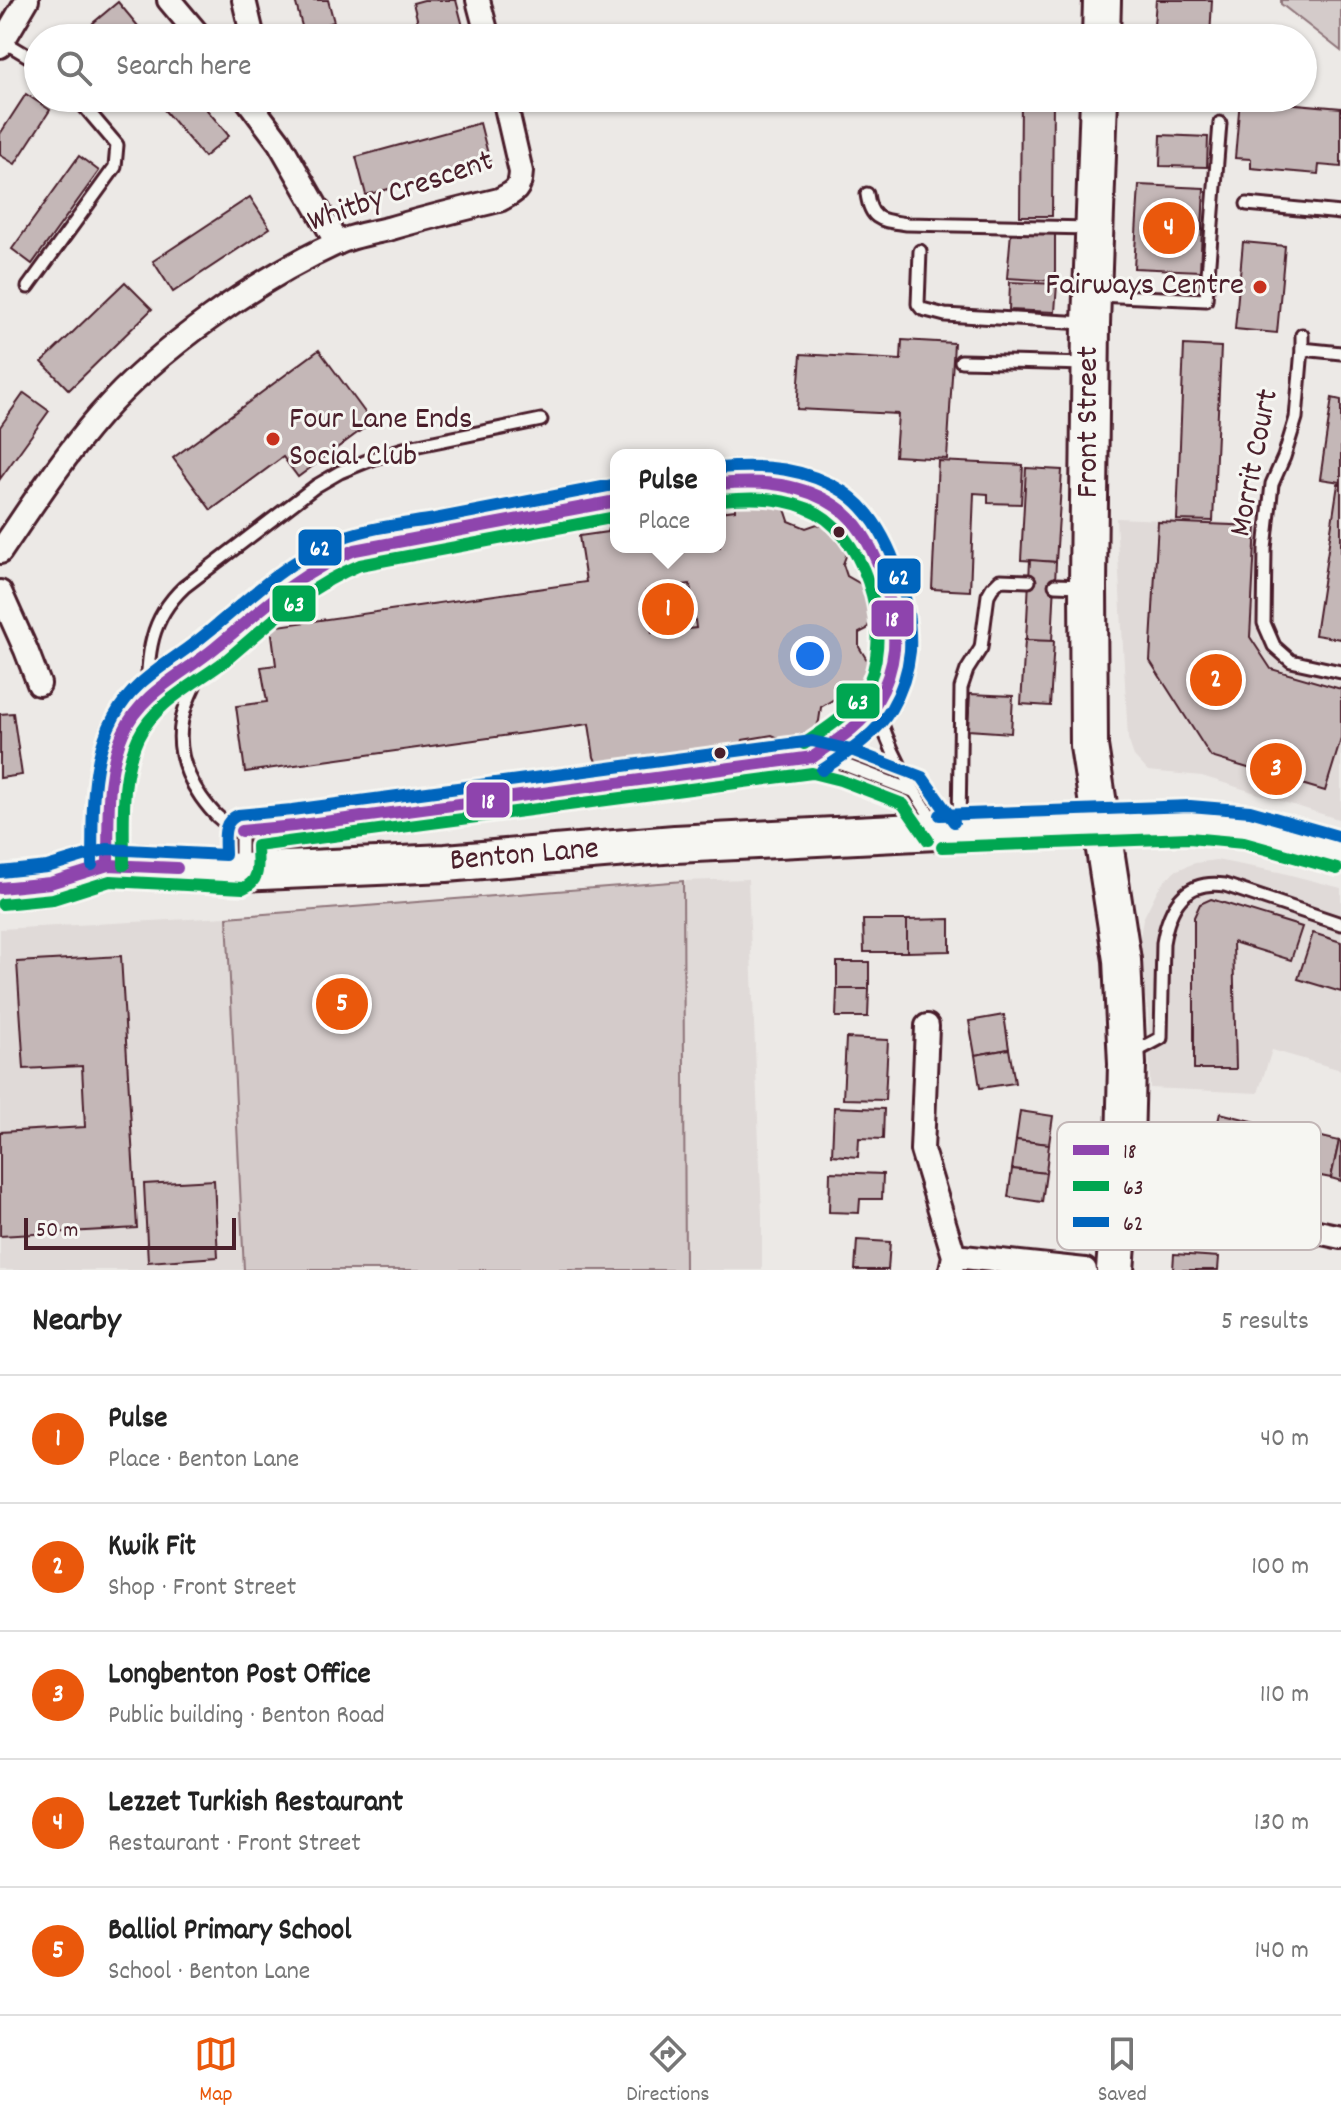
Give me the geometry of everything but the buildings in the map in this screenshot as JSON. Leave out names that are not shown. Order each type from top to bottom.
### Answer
[{"type":"main road","points":[[1101,24],[1102,0]]},
{"type":"main road","name":"Front Street","points":[[1099,112],[1091,364],[1072,586],[1099,823],[1122,960],[1126,1056],[1124,1122]]},
{"type":"main road","name":"Benton Lane","points":[[0,888],[50,883],[108,865],[241,872],[446,863],[675,844],[1099,823],[1189,822],[1247,827],[1341,854]]},
{"type":"main road","name":"Front Street","points":[[1115,1270],[1117,1250]]},
{"type":"street","points":[[2,43],[27,0]]},
{"type":"street","points":[[169,0],[189,24]]},
{"type":"street","points":[[244,0],[250,24]]},
{"type":"street","points":[[478,0],[484,24]]},
{"type":"street","points":[[256,112],[279,142],[337,243]]},
{"type":"street","name":"Whitby Crescent","points":[[0,552],[52,475],[103,411],[176,345],[224,308],[266,281],[337,243],[499,200],[514,192],[520,184],[521,172],[507,112]]},
{"type":"street","points":[[0,592],[39,684]]},
{"type":"street","points":[[108,865],[109,800],[118,747],[128,722],[147,699]]},
{"type":"street","points":[[927,1026],[922,1150],[953,1263],[1085,1270]]},
{"type":"street","points":[[1321,1233],[1341,1237]]},
{"type":"lane","points":[[2,43],[24,55]]},
{"type":"lane","points":[[28,287],[115,167],[117,145],[89,112]]},
{"type":"lane","points":[[920,251],[918,304],[922,309],[945,315],[1092,309],[1206,300],[1220,123]]},
{"type":"lane","points":[[867,194],[869,210],[877,218],[889,221],[1095,228]]},
{"type":"lane","points":[[1247,204],[1341,213]]},
{"type":"lane","points":[[1302,335],[1302,349]]},
{"type":"lane","name":"Morrit Court","points":[[1341,353],[1302,349],[1296,418],[1272,484],[1265,549],[1264,623],[1274,646],[1291,661],[1341,672]]},
{"type":"lane","points":[[961,361],[1091,364]]},
{"type":"lane","points":[[147,699],[153,632],[173,597],[316,486],[340,472],[414,446],[541,420]]},
{"type":"lane","points":[[726,484],[758,481],[792,486],[823,498],[853,521],[869,545],[886,587],[894,621],[889,676],[876,704],[841,737],[813,757]]},
{"type":"lane","points":[[147,699],[215,648],[281,592],[339,556],[373,546],[610,502]]},
{"type":"lane","points":[[950,830],[961,688],[981,648],[985,602],[1000,580],[1029,581]]},
{"type":"lane","points":[[215,648],[187,698],[180,731],[181,746],[199,794],[216,816],[241,831],[813,757],[845,765],[913,791]]},
{"type":"lane","points":[[876,704],[885,733],[913,791],[950,830]]},
{"type":"lane","points":[[241,831],[241,872]]},
{"type":"lane","points":[[1126,1056],[1161,1038],[1165,928],[1177,901],[1196,887],[1212,883],[1225,885],[1341,924]]},
{"type":"shaded area","points":[[1281,0],[1341,0],[1341,51],[1317,32],[1317,24],[1307,24],[1281,4]]},
{"type":"shaded area","points":[[1116,518],[1261,524],[1258,635],[1278,661],[1341,683],[1341,820],[1202,776],[1148,771],[1134,756],[1128,739]]},
{"type":"shaded area","points":[[1216,860],[1341,888],[1341,1070],[1272,1050],[1258,1093],[1150,1088],[1148,1008],[1138,973],[1143,919],[1167,878],[1195,863]]},
{"type":"shaded area","points":[[748,879],[762,1270],[0,1270],[0,929],[227,917],[683,881]]},
{"type":"shaded area","points":[[683,881],[685,1270],[244,1270],[227,917]]},
{"type":"transit line","name":"62","points":[[726,468],[753,467],[800,473],[844,492],[874,522],[895,564],[902,586],[910,631],[910,651],[898,696],[877,728],[822,770]]},
{"type":"transit line","name":"18","points":[[241,831],[813,757],[839,739],[864,718],[877,701],[893,656],[892,612],[873,552],[850,519],[824,499],[781,485],[726,484]]},
{"type":"transit line","name":"62","points":[[92,865],[97,768],[102,745],[123,703],[148,677],[199,640],[280,573],[329,543],[354,534],[610,486]]},
{"type":"transit line","name":"63","points":[[726,500],[770,499],[817,513],[836,527],[851,546],[872,595],[877,621],[877,647],[873,671],[864,692],[844,715],[804,744]]},
{"type":"transit line","name":"18","points":[[108,865],[108,815],[113,765],[131,719],[164,685],[299,581],[355,550],[610,502]]},
{"type":"transit line","name":"63","points":[[124,865],[128,768],[145,725],[165,704],[225,661],[305,596],[360,565],[610,518]]},
{"type":"transit line","name":"62","points":[[0,872],[47,867],[107,849],[225,855],[226,827],[238,815],[812,741],[851,750],[922,777],[954,822]]},
{"type":"transit line","name":"63","points":[[2,904],[53,899],[110,881],[243,888],[256,876],[257,846],[812,773],[840,780],[903,804],[928,840]]},
{"type":"transit line","name":"62","points":[[940,815],[1190,806],[1250,811],[1341,837]]},
{"type":"transit line","name":"63","points":[[942,847],[1189,838],[1244,843],[1337,869]]},
{"type":"transit line","name":"18","points":[[0,888],[50,883],[108,865],[177,868]]},
{"type":"place","name":"Lezzet Turkish Restaurant","points":[[1169,228]]},
{"type":"place","name":"Fairways Centre","points":[[1260,287]]},
{"type":"place","name":"Four Lane Ends Social Club","points":[[273,439]]},
{"type":"place","name":"Pulse","points":[[668,609]]},
{"type":"place","name":"Kwik Fit","points":[[1216,680]]},
{"type":"place","name":"Longbenton Post Office","points":[[1276,769]]},
{"type":"place","name":"Balliol Primary School","points":[[342,1004]]}]
